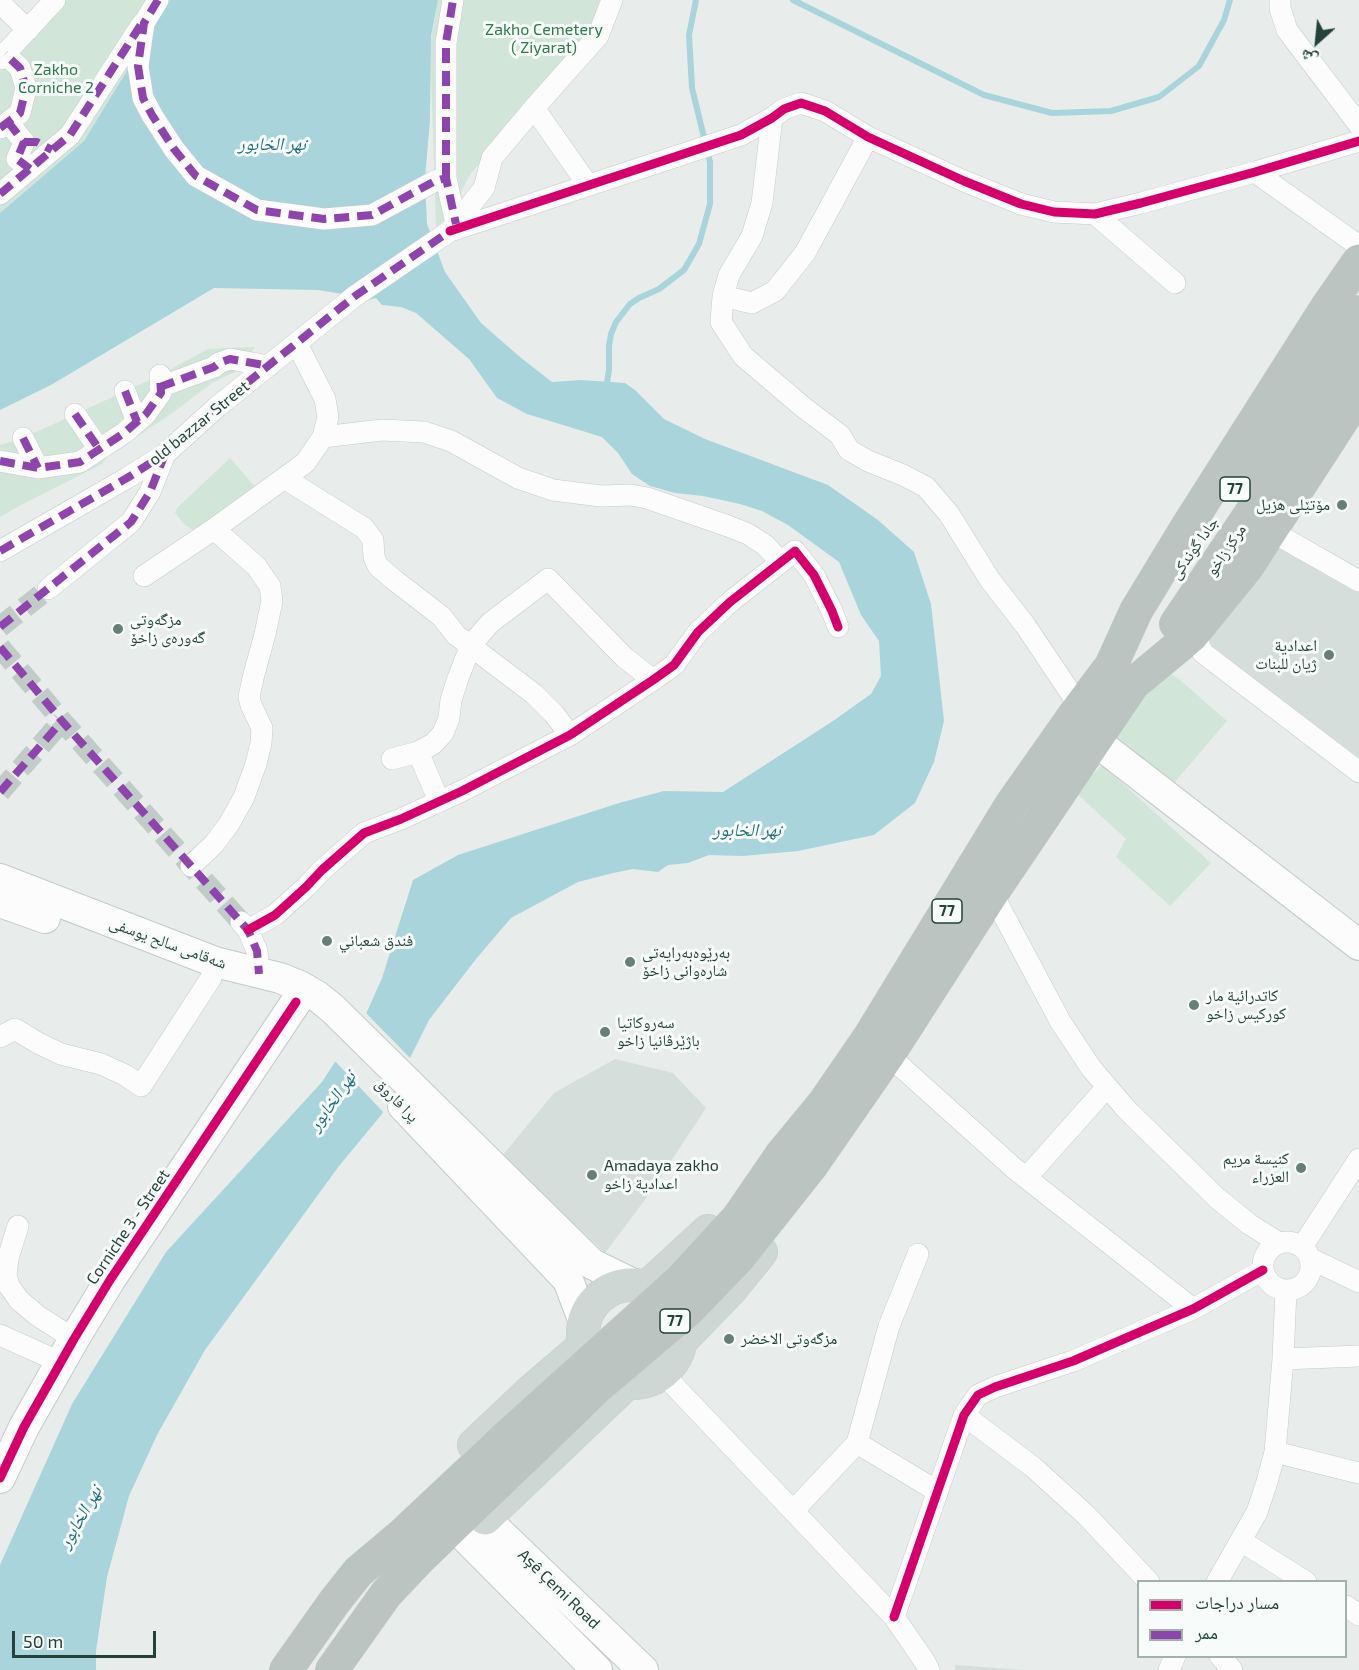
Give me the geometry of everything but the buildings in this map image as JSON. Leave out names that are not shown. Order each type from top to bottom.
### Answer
[{"type":"highway","points":[[1122,675],[1136,611],[1187,527],[1359,261]]},
{"type":"highway","name":"جادا گوندکی","points":[[1122,675],[1359,312]]},
{"type":"highway","name":"مركز زاخو","points":[[1122,675],[1286,466],[1359,356]]},
{"type":"highway","points":[[1122,675],[1193,633],[1247,567],[1359,394]]},
{"type":"highway","name":"77","points":[[286,1670],[358,1572],[402,1535],[596,1388],[688,1310],[739,1257],[812,1166],[870,1036],[1011,805],[1080,707],[1122,675]]},
{"type":"highway","name":"77","points":[[332,1670],[386,1594],[418,1560],[470,1523],[511,1451],[681,1280],[738,1218],[782,1154],[836,1108],[888,1055],[1094,740],[1122,675]]},
{"type":"main road","points":[[1094,740],[1359,945]]},
{"type":"main road","name":"شەقامی سالح یوسفی","points":[[0,879],[215,962],[280,978],[300,986],[317,996],[316,1010],[283,997],[211,978],[0,902]]},
{"type":"main road","name":"پرا فاروق","points":[[316,1010],[459,1149]]},
{"type":"main road","name":"Corniche 3 - Street","points":[[0,1478],[24,1427],[110,1280],[316,1010]]},
{"type":"main road","points":[[402,1535],[423,1495],[529,1393],[584,1334],[594,1302],[603,1294],[624,1286],[641,1287],[690,1248],[719,1219],[784,1127],[836,1108],[831,1166],[731,1290],[680,1342]]},
{"type":"main road","points":[[459,1149],[592,1264],[657,1292],[666,1299],[678,1318],[680,1342],[677,1354],[662,1373],[640,1383],[627,1383],[600,1371],[588,1357],[584,1334],[568,1280],[459,1149]]},
{"type":"main road","points":[[690,1248],[690,1266],[699,1281],[714,1290],[731,1290]]},
{"type":"main road","points":[[470,1523],[572,1436],[627,1383]]},
{"type":"main road","points":[[529,1393],[554,1394],[567,1404],[574,1419],[572,1436]]},
{"type":"main road","name":"Aşê Çemi Road","points":[[470,1523],[597,1670]]},
{"type":"main road","name":"Aşê Çemi Road","points":[[470,1523],[643,1670]]},
{"type":"street","points":[[52,150],[37,142],[24,142],[4,125],[20,113],[26,88],[20,68],[2,56],[54,0]]},
{"type":"street","points":[[453,0],[446,44],[441,180],[453,228]]},
{"type":"street","points":[[453,228],[484,188],[492,158],[598,36],[612,0]]},
{"type":"street","points":[[1280,0],[1280,8],[1287,30],[1359,125]]},
{"type":"street","points":[[158,1],[144,23],[138,66],[143,98],[174,149],[196,176],[257,210],[324,219],[372,215],[441,180]]},
{"type":"street","points":[[0,194],[70,135],[124,49],[158,1]]},
{"type":"street","points":[[0,3],[27,30]]},
{"type":"street","points":[[453,228],[741,135],[784,109],[801,103],[825,111],[868,137],[964,181],[1020,204],[1054,212],[1095,214],[1255,172],[1359,141]]},
{"type":"street","points":[[534,108],[588,185]]},
{"type":"street","points":[[772,118],[762,203],[752,236],[729,275],[723,296],[721,322],[743,356],[840,435],[849,450],[926,487],[949,514],[990,580],[1025,626],[1080,707]]},
{"type":"street","points":[[723,296],[752,303],[775,291],[806,253],[868,137]]},
{"type":"street","points":[[24,142],[17,159],[30,169]]},
{"type":"street","points":[[1255,172],[1359,246]]},
{"type":"street","points":[[1095,214],[1175,283]]},
{"type":"street","name":"old bazzar Street","points":[[1,548],[127,478],[165,454],[217,407],[355,296],[453,228]]},
{"type":"street","points":[[144,576],[305,463],[323,437],[328,417],[325,399],[297,344]]},
{"type":"street","points":[[0,461],[39,468],[80,462],[124,433],[146,414],[161,393],[160,381],[214,367],[230,359],[269,366]]},
{"type":"street","points":[[125,391],[137,422]]},
{"type":"street","points":[[75,414],[99,449]]},
{"type":"street","points":[[323,437],[382,429],[424,432],[451,441],[518,478],[554,490],[601,496],[631,495],[647,498],[728,526],[748,534],[780,561]]},
{"type":"street","points":[[23,438],[39,468]]},
{"type":"street","points":[[48,589],[131,522],[150,492],[165,454]]},
{"type":"street","points":[[284,478],[364,528],[373,540],[374,557],[378,566],[441,616],[456,634],[534,694],[554,714],[570,735]]},
{"type":"street","points":[[191,866],[214,844],[229,824],[244,797],[256,764],[262,728],[250,705],[249,697],[272,601],[270,586],[256,566],[214,529]]},
{"type":"street","points":[[1271,531],[1359,581]]},
{"type":"street","points":[[259,974],[258,951],[244,926],[275,915],[364,833],[439,801],[570,735],[653,680],[674,665],[698,632],[730,602],[795,551],[814,575],[838,627]]},
{"type":"street","points":[[392,759],[418,752],[433,744],[443,733],[449,718],[451,700],[458,678],[471,645],[490,623],[548,579],[624,657],[653,680]]},
{"type":"street","points":[[1193,633],[1203,653],[1359,772]]},
{"type":"street","points":[[418,752],[439,801]]},
{"type":"street","points":[[992,893],[1060,1021],[1091,1068],[1127,1110],[1217,1198],[1249,1224],[1279,1243]]},
{"type":"street","points":[[0,1037],[15,1029],[61,1054],[100,1064],[125,1074],[141,1086],[211,978]]},
{"type":"street","points":[[888,1055],[1026,1178],[1193,1309]]},
{"type":"street","points":[[1026,1178],[1107,1087]]},
{"type":"street","points":[[1359,1158],[1307,1253],[1312,1267],[1307,1281],[1301,1286],[1286,1290],[1272,1285],[1263,1270],[1266,1254],[1272,1247],[1287,1242],[1295,1243],[1307,1253],[1359,1282]]},
{"type":"street","points":[[18,1226],[8,1258],[6,1275],[9,1286],[19,1300],[38,1316],[67,1350]]},
{"type":"street","points":[[793,1511],[857,1443],[889,1326],[918,1254]]},
{"type":"street","points":[[894,1617],[964,1415],[978,1395],[995,1387],[1073,1361],[1193,1309],[1263,1270]]},
{"type":"street","points":[[1218,1580],[1257,1512],[1268,1482],[1275,1452],[1284,1359],[1286,1290]]},
{"type":"street","points":[[0,1335],[67,1350]]},
{"type":"street","points":[[1284,1359],[1359,1356]]},
{"type":"street","points":[[662,1373],[894,1617],[928,1670]]},
{"type":"street","points":[[964,1415],[1033,1467],[1086,1515],[1148,1580]]},
{"type":"street","points":[[857,1443],[937,1491]]},
{"type":"street","points":[[1275,1452],[1359,1473]]},
{"type":"street","points":[[1241,1541],[1304,1580]]},
{"type":"street","points":[[1222,1658],[1232,1670]]},
{"type":"shaded area","points":[[1275,542],[1359,592],[1359,760],[1206,641]]},
{"type":"shaded area","name":"Amadaya zakho اعدادية زاخو","points":[[615,1059],[673,1073],[706,1108],[650,1193],[605,1253],[502,1156],[554,1093]]},
{"type":"shaded area","points":[[955,1665],[1025,1670],[955,1670]]},
{"type":"green space","name":"Zakho Corniche 2","points":[[54,0],[170,0],[84,141],[0,213],[0,58]]},
{"type":"green space","name":"Zakho Cemetery ( Ziyarat)","points":[[438,0],[605,0],[589,47],[471,173],[450,214],[436,228],[430,45]]},
{"type":"green space","points":[[255,347],[241,369],[212,383],[171,414],[109,455],[102,464],[0,517],[0,445],[23,438],[152,379],[208,349]]},
{"type":"green space","points":[[230,458],[259,491],[199,534],[185,525],[175,513],[177,508]]},
{"type":"green space","points":[[1162,667],[1227,721],[1174,783],[1105,731]]},
{"type":"green space","points":[[1102,765],[1211,863],[1170,906],[1116,857],[1126,839],[1076,793]]},
{"type":"water","name":"نهر الخابور","points":[[170,0],[438,0],[431,36],[430,120],[425,178],[427,224],[445,272],[481,323],[552,382],[581,380],[625,383],[664,419],[705,439],[828,485],[878,520],[914,552],[931,604],[944,721],[934,762],[915,803],[874,835],[798,851],[743,856],[709,855],[688,863],[668,865],[658,872],[633,869],[613,873],[578,882],[511,918],[429,1020],[382,1114],[339,1166],[205,1350],[157,1435],[129,1496],[107,1577],[96,1651],[96,1670],[0,1670],[0,1565],[72,1404],[166,1252],[322,1082],[366,1014],[382,978],[413,880],[458,855],[619,803],[664,791],[723,792],[871,694],[881,676],[879,641],[861,615],[839,562],[788,525],[762,511],[740,504],[675,493],[650,486],[632,474],[618,453],[602,437],[527,414],[497,398],[469,359],[416,313],[401,307],[382,305],[376,298],[361,302],[355,296],[318,290],[214,288],[51,385],[0,410],[0,213],[84,141]]},
{"type":"pier","points":[[364,1011],[412,1060],[385,1114],[333,1059]]},
{"type":"waterway","points":[[606,389],[609,346],[616,322],[630,304],[659,289],[684,270],[699,244],[710,204],[710,162],[692,88],[689,35],[696,0]]},
{"type":"waterway","points":[[793,0],[984,95],[1052,113],[1111,111],[1159,97],[1199,66],[1224,20],[1230,0]]},
{"type":"tunnel","points":[[0,627],[48,589]]},
{"type":"tunnel","points":[[0,647],[62,721],[241,922]]},
{"type":"tunnel","points":[[0,792],[62,721]]},
{"type":"marked path","points":[[158,0],[144,23],[138,66],[143,98],[174,149],[196,176],[257,210],[324,219],[372,215],[435,181],[446,178],[456,224]]},
{"type":"marked path","points":[[446,178],[446,43],[453,0]]},
{"type":"marked path","points":[[0,194],[70,135],[142,23]]},
{"type":"marked path","points":[[0,128],[20,113],[26,88],[20,68],[5,54]]},
{"type":"marked path","points":[[8,122],[24,142],[17,159],[30,169]]},
{"type":"marked path","points":[[24,142],[37,142],[52,150]]},
{"type":"marked path","points":[[0,551],[165,454],[217,407],[355,296],[450,231]]},
{"type":"marked path","points":[[160,387],[230,359],[269,366]]},
{"type":"marked path","points":[[0,461],[38,468],[80,462],[124,433],[146,414],[161,393],[160,375]]},
{"type":"marked path","points":[[125,391],[137,422]]},
{"type":"marked path","points":[[75,414],[99,449]]},
{"type":"marked path","points":[[23,438],[38,468]]},
{"type":"marked path","points":[[0,627],[131,522],[150,492],[165,454]]},
{"type":"marked path","points":[[0,647],[62,721],[248,930],[257,951],[259,974]]},
{"type":"marked path","points":[[0,792],[62,721]]},
{"type":"cycle path","points":[[450,231],[741,135],[784,109],[801,103],[825,111],[868,137],[964,181],[1021,204],[1054,212],[1095,214],[1255,172],[1359,141]]},
{"type":"cycle path","points":[[248,930],[275,915],[364,833],[462,791],[570,735],[653,680],[674,665],[698,632],[730,602],[795,551],[814,575],[838,627]]},
{"type":"cycle path","points":[[0,1478],[24,1427],[110,1280],[296,1002]]},
{"type":"cycle path","points":[[894,1617],[964,1415],[978,1395],[995,1387],[1073,1361],[1193,1309],[1263,1270]]},
{"type":"place","name":"مۆتێلی هزیل","points":[[1342,505]]},
{"type":"place","name":"مزگەوتی گەورەی زاخۆ","points":[[118,629]]},
{"type":"place","name":"اعدادية ژیان للبنات","points":[[1329,655]]},
{"type":"place","name":"فندق شعباني","points":[[327,941]]},
{"type":"place","name":"بەڕێوەبەرایەتی شارەوانی زاخۆ","points":[[630,962]]},
{"type":"place","name":"كاتدرائية مار كوركيس زاخو","points":[[1194,1005]]},
{"type":"place","name":"سه‌روكاتيا باژێرڤانيا زاخو","points":[[605,1032]]},
{"type":"place","name":"كنيسة مريم العزراء","points":[[1301,1168]]},
{"type":"place","name":"Amadaya zakho اعدادية زاخو","points":[[592,1175]]},
{"type":"place","name":"مزگەوتی الاخضر","points":[[729,1339]]}]
